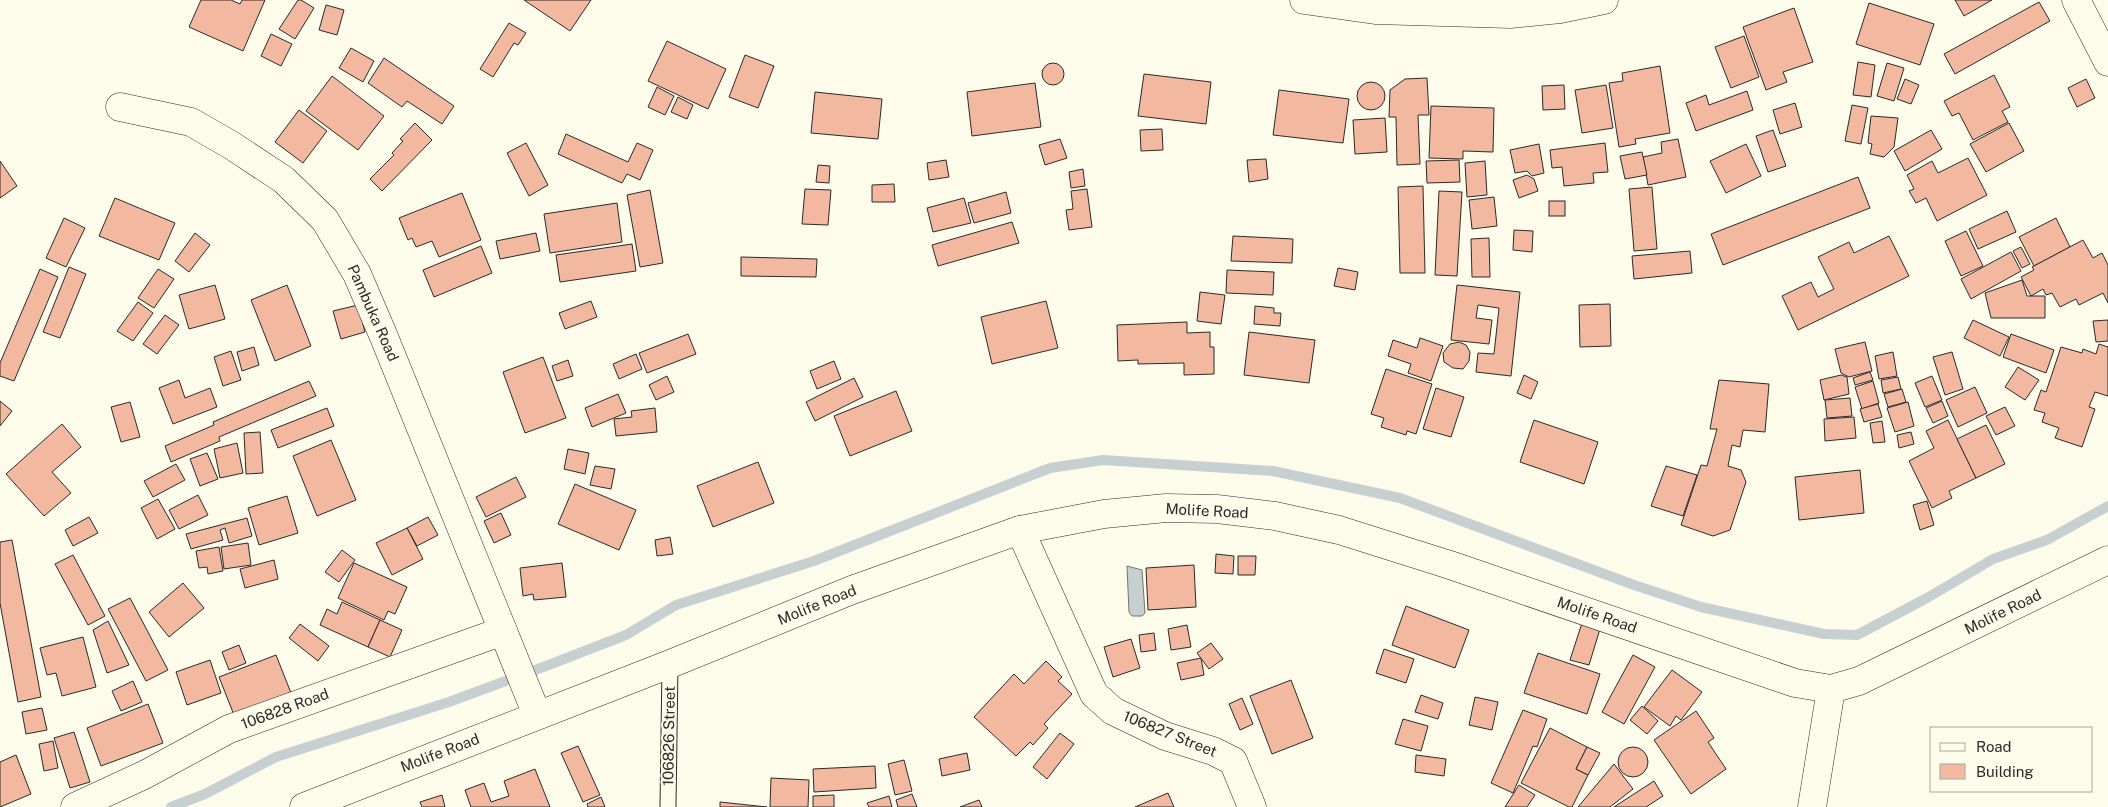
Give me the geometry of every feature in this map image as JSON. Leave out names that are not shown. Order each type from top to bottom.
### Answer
[{"type":"street","points":[[1304,0],[1375,10],[1510,14],[1604,0]]},
{"type":"street","points":[[2076,0],[2108,62]]},
{"type":"street","name":"Pambuka Road","points":[[120,107],[191,122],[231,145],[284,180],[325,220],[361,283],[534,709]]},
{"type":"street","name":"Molife Road","points":[[304,807],[534,709],[670,664],[852,590],[1020,530],[1104,514],[1166,508],[1217,509],[1275,516],[1339,530],[1450,565],[1795,683],[1831,689],[1859,681],[2108,560]]},
{"type":"street","name":"106827 Street","points":[[1020,530],[1094,694],[1121,715],[1165,736],[1213,751],[1233,761],[1252,807]]},
{"type":"street","name":"106828 Road","points":[[75,807],[146,774],[229,729],[507,640]]},
{"type":"street","points":[[1812,807],[1831,689]]},
{"type":"lane","name":"106826 Street","points":[[668,807],[670,664]]},
{"type":"shaded area","points":[[1127,566],[1142,570],[1145,613],[1142,616],[1132,616],[1129,612]]},
{"type":"building","points":[[201,0],[231,0],[240,4],[242,0],[265,0],[243,51],[189,27]]},
{"type":"building","points":[[298,0],[314,8],[295,39],[279,29]]},
{"type":"building","points":[[524,0],[591,0],[570,31]]},
{"type":"building","points":[[1955,0],[1992,0],[1964,16]]},
{"type":"building","points":[[2039,2],[2050,21],[1955,74],[1944,54]]},
{"type":"building","points":[[1869,3],[1934,24],[1920,65],[1856,44]]},
{"type":"building","points":[[326,5],[344,10],[337,35],[319,30]]},
{"type":"building","points":[[1794,8],[1813,62],[1783,72],[1787,82],[1766,90],[1743,27]]},
{"type":"building","points":[[509,23],[526,33],[518,45],[514,43],[493,77],[480,69]]},
{"type":"building","points":[[271,34],[292,44],[281,66],[261,56]]},
{"type":"building","points":[[1744,36],[1759,77],[1731,88],[1715,47]]},
{"type":"building","points":[[667,41],[726,69],[708,109],[648,81]]},
{"type":"building","points":[[351,48],[374,61],[363,82],[339,68]]},
{"type":"building","points":[[745,55],[774,66],[758,108],[729,97]]},
{"type":"building","points":[[384,58],[454,106],[442,124],[407,101],[402,107],[368,83]]},
{"type":"building","points":[[1858,62],[1875,65],[1871,97],[1853,95]]},
{"type":"building","points":[[1053,63],[1061,66],[1064,74],[1061,82],[1053,85],[1045,82],[1042,74],[1045,66]]},
{"type":"building","points":[[1887,63],[1904,68],[1894,101],[1877,96]]},
{"type":"building","points":[[1660,66],[1670,133],[1635,139],[1636,144],[1619,147],[1609,83],[1623,81],[1622,73]]},
{"type":"building","points":[[1144,74],[1211,82],[1206,124],[1138,116]]},
{"type":"building","points":[[1994,75],[2010,107],[2002,111],[2008,122],[1973,140],[1959,113],[1952,116],[1944,101]]},
{"type":"building","points":[[332,76],[384,116],[358,150],[306,111]]},
{"type":"building","points":[[1427,78],[1429,115],[1418,115],[1420,164],[1397,165],[1396,117],[1389,117],[1390,90],[1405,79]]},
{"type":"building","points":[[1905,79],[1919,85],[1911,104],[1897,99]]},
{"type":"building","points":[[2086,79],[2095,98],[2077,107],[2068,88]]},
{"type":"building","points":[[1371,82],[1381,86],[1385,96],[1381,106],[1371,110],[1361,106],[1357,96],[1361,86]]},
{"type":"building","points":[[1035,83],[1041,127],[972,136],[967,92]]},
{"type":"building","points":[[1564,85],[1565,109],[1543,110],[1542,86]]},
{"type":"building","points":[[1606,85],[1613,128],[1582,133],[1575,90]]},
{"type":"building","points":[[657,87],[674,96],[665,115],[648,107]]},
{"type":"building","points":[[1279,90],[1349,99],[1343,143],[1273,135]]},
{"type":"building","points":[[1747,91],[1753,110],[1696,131],[1686,103],[1706,95],[1709,105]]},
{"type":"building","points":[[815,92],[882,99],[878,139],[811,133]]},
{"type":"building","points":[[678,97],[693,105],[687,119],[671,112]]},
{"type":"building","points":[[1795,103],[1802,127],[1780,134],[1773,110]]},
{"type":"building","points":[[1852,105],[1868,108],[1861,144],[1845,141]]},
{"type":"building","points":[[1431,106],[1494,108],[1493,152],[1463,151],[1463,159],[1429,158]]},
{"type":"building","points":[[299,110],[327,131],[303,163],[275,142]]},
{"type":"building","points":[[1871,116],[1898,118],[1894,147],[1884,157],[1870,154],[1872,144],[1868,143]]},
{"type":"building","points":[[1385,118],[1387,152],[1355,154],[1353,120]]},
{"type":"building","points":[[415,123],[432,140],[382,191],[370,179],[394,155],[392,153],[403,141],[400,139]]},
{"type":"building","points":[[2009,123],[2024,151],[1986,172],[1970,144]]},
{"type":"building","points":[[1162,129],[1163,150],[1141,151],[1140,130]]},
{"type":"building","points":[[1773,130],[1786,166],[1768,172],[1756,136]]},
{"type":"building","points":[[1931,130],[1942,149],[1905,171],[1894,151]]},
{"type":"building","points":[[566,134],[628,162],[637,143],[653,150],[640,180],[627,174],[622,183],[558,154]]},
{"type":"building","points":[[1060,139],[1067,158],[1045,165],[1039,145]]},
{"type":"building","points":[[1678,139],[1686,177],[1648,185],[1643,157],[1662,153],[1661,142]]},
{"type":"building","points":[[526,143],[548,185],[529,196],[507,153]]},
{"type":"building","points":[[1605,143],[1608,172],[1593,173],[1594,183],[1564,186],[1562,167],[1552,168],[1550,150]]},
{"type":"building","points":[[1539,144],[1544,173],[1532,176],[1527,171],[1515,173],[1510,150]]},
{"type":"building","points":[[1746,144],[1761,176],[1726,193],[1710,161]]},
{"type":"building","points":[[1642,152],[1647,175],[1625,179],[1620,156]]},
{"type":"building","points":[[1968,158],[1987,195],[1937,221],[1926,198],[1916,203],[1909,191],[1914,189],[1907,175],[1932,161],[1938,173]]},
{"type":"building","points":[[1266,159],[1268,179],[1249,182],[1247,160]]},
{"type":"building","points":[[946,160],[949,177],[929,180],[927,163]]},
{"type":"building","points":[[1459,160],[1460,182],[1427,183],[1426,161]]},
{"type":"building","points":[[0,161],[17,186],[0,198]]},
{"type":"building","points":[[1485,161],[1487,195],[1467,197],[1465,163]]},
{"type":"building","points":[[818,165],[830,166],[829,183],[816,182]]},
{"type":"building","points":[[1083,169],[1085,186],[1071,188],[1069,172]]},
{"type":"building","points":[[1527,175],[1534,179],[1538,191],[1519,198],[1513,180]]},
{"type":"building","points":[[1858,177],[1870,208],[1723,265],[1711,234]]},
{"type":"building","points":[[894,184],[895,202],[872,202],[872,185]]},
{"type":"building","points":[[1423,186],[1425,273],[1400,273],[1398,187]]},
{"type":"building","points":[[1652,187],[1657,249],[1634,251],[1629,189]]},
{"type":"building","points":[[805,189],[831,190],[828,225],[802,224]]},
{"type":"building","points":[[1087,189],[1092,227],[1069,230],[1066,210],[1073,209],[1071,191]]},
{"type":"building","points":[[650,190],[663,263],[640,267],[627,195]]},
{"type":"building","points":[[1439,191],[1462,192],[1457,276],[1435,275]]},
{"type":"building","points":[[1006,192],[1011,213],[974,223],[968,203]]},
{"type":"building","points":[[462,193],[481,240],[439,257],[432,241],[416,247],[412,238],[408,240],[399,218]]},
{"type":"building","points":[[1494,197],[1497,226],[1472,229],[1469,200]]},
{"type":"building","points":[[115,198],[175,223],[159,260],[99,236]]},
{"type":"building","points":[[964,198],[971,223],[933,232],[927,208]]},
{"type":"building","points":[[1549,201],[1565,201],[1565,216],[1549,216]]},
{"type":"building","points":[[617,203],[622,242],[550,253],[544,214]]},
{"type":"building","points":[[2007,211],[2016,232],[1978,249],[1969,229]]},
{"type":"building","points":[[64,218],[85,228],[66,267],[46,258]]},
{"type":"building","points":[[2056,218],[2070,247],[2034,266],[2019,237]]},
{"type":"building","points":[[1012,222],[1019,243],[938,266],[932,245]]},
{"type":"building","points":[[1514,230],[1533,231],[1532,252],[1513,250]]},
{"type":"building","points":[[1966,231],[1983,266],[1961,276],[1945,241]]},
{"type":"building","points":[[195,233],[210,245],[189,272],[175,261]]},
{"type":"building","points":[[536,233],[540,251],[500,259],[496,241]]},
{"type":"building","points":[[1233,236],[1293,239],[1292,263],[1231,261]]},
{"type":"building","points":[[1889,236],[1909,276],[1798,330],[1782,296],[1811,282],[1818,297],[1834,289],[1818,257],[1849,242],[1854,253]]},
{"type":"building","points":[[1489,238],[1490,277],[1472,277],[1471,239]]},
{"type":"building","points":[[2083,240],[2093,258],[2102,253],[2108,265],[2108,303],[2103,293],[2079,305],[2076,299],[2060,307],[2052,293],[2046,295],[2043,289],[2031,296],[2021,277],[2034,270],[2032,267]]},
{"type":"building","points":[[632,244],[636,271],[560,282],[556,255]]},
{"type":"building","points":[[481,246],[492,273],[434,297],[423,270]]},
{"type":"building","points":[[2021,247],[2030,264],[2022,268],[2013,251]]},
{"type":"building","points":[[1690,251],[1692,273],[1634,279],[1632,256]]},
{"type":"building","points":[[2011,252],[2021,271],[1971,299],[1961,279]]},
{"type":"building","points":[[741,257],[817,259],[816,277],[741,276]]},
{"type":"building","points":[[69,267],[86,274],[60,338],[43,332]]},
{"type":"building","points":[[1338,268],[1358,272],[1355,290],[1334,286]]},
{"type":"building","points":[[40,269],[58,277],[14,381],[0,376],[0,363]]},
{"type":"building","points":[[158,269],[174,279],[154,308],[138,298]]},
{"type":"building","points":[[1227,270],[1274,272],[1273,295],[1226,293]]},
{"type":"building","points":[[2022,280],[2027,296],[2045,296],[2045,318],[1991,318],[1985,293]]},
{"type":"building","points":[[215,285],[225,319],[189,329],[179,295]]},
{"type":"building","points":[[287,285],[311,346],[275,361],[251,300]]},
{"type":"building","points":[[1457,285],[1520,292],[1511,376],[1476,372],[1478,353],[1494,354],[1499,308],[1478,305],[1476,318],[1492,320],[1489,344],[1451,340]]},
{"type":"building","points":[[1200,292],[1225,295],[1221,324],[1197,321]]},
{"type":"building","points":[[591,301],[597,317],[565,329],[559,313]]},
{"type":"building","points":[[1046,301],[1058,348],[992,364],[981,317]]},
{"type":"building","points":[[138,302],[153,313],[133,341],[117,331]]},
{"type":"building","points":[[1610,304],[1611,346],[1580,347],[1579,305]]},
{"type":"building","points":[[358,305],[365,332],[341,339],[333,311]]},
{"type":"building","points":[[1255,306],[1274,308],[1274,313],[1281,313],[1280,326],[1254,324]]},
{"type":"building","points":[[165,315],[179,325],[157,354],[143,344]]},
{"type":"building","points":[[1973,320],[2009,337],[2000,356],[1964,338]]},
{"type":"building","points":[[2108,320],[2108,341],[2096,342],[2093,321]]},
{"type":"building","points":[[1187,322],[1187,333],[1210,332],[1210,347],[1214,347],[1214,374],[1184,375],[1184,363],[1138,364],[1138,360],[1118,361],[1117,325]]},
{"type":"building","points":[[1249,332],[1315,340],[1309,383],[1244,375]]},
{"type":"building","points":[[688,334],[696,354],[647,373],[639,353]]},
{"type":"building","points":[[2011,334],[2054,350],[2046,373],[2003,357]]},
{"type":"building","points":[[1420,338],[1443,346],[1431,381],[1408,373],[1411,364],[1388,356],[1393,340],[1417,348]]},
{"type":"building","points":[[1459,342],[1466,345],[1470,352],[1469,361],[1463,369],[1453,368],[1444,362],[1443,353],[1450,344]]},
{"type":"building","points":[[1865,342],[1872,371],[1849,377],[1841,373],[1835,349]]},
{"type":"building","points":[[2099,344],[2108,347],[2108,396],[2095,392],[2089,407],[2095,409],[2082,447],[2055,438],[2059,428],[2042,422],[2045,413],[2034,410],[2041,390],[2046,392],[2061,347],[2082,353],[2083,349],[2096,354]]},
{"type":"building","points":[[254,347],[259,365],[242,371],[237,352]]},
{"type":"building","points":[[231,351],[241,380],[223,386],[214,357]]},
{"type":"building","points":[[1893,352],[1897,376],[1879,379],[1875,356]]},
{"type":"building","points":[[1952,352],[1963,389],[1945,395],[1933,357]]},
{"type":"building","points":[[636,354],[642,369],[619,379],[613,364]]},
{"type":"building","points":[[543,357],[566,418],[525,433],[503,372]]},
{"type":"building","points":[[568,360],[573,376],[557,381],[552,366]]},
{"type":"building","points":[[834,361],[841,379],[817,389],[810,371]]},
{"type":"building","points":[[2018,367],[2039,380],[2025,400],[2005,387]]},
{"type":"building","points":[[1386,369],[1432,384],[1416,434],[1407,431],[1406,435],[1381,427],[1384,418],[1371,414]]},
{"type":"building","points":[[1870,372],[1873,380],[1855,385],[1853,378]]},
{"type":"building","points":[[1524,375],[1538,382],[1531,399],[1517,393]]},
{"type":"building","points":[[1841,375],[1847,377],[1849,394],[1824,400],[1820,380]]},
{"type":"building","points":[[667,376],[674,392],[656,400],[649,385]]},
{"type":"building","points":[[1932,376],[1942,400],[1925,407],[1915,383]]},
{"type":"building","points":[[1898,377],[1901,389],[1883,393],[1881,380]]},
{"type":"building","points":[[854,378],[863,397],[815,421],[806,402]]},
{"type":"building","points":[[179,380],[185,398],[210,388],[217,407],[173,424],[159,388]]},
{"type":"building","points":[[1719,380],[1769,384],[1765,432],[1743,430],[1740,447],[1732,445],[1728,466],[1741,470],[1746,482],[1730,530],[1713,536],[1681,525],[1701,465],[1707,466],[1717,429],[1710,429]]},
{"type":"building","points":[[309,381],[316,396],[219,437],[220,441],[171,462],[165,446],[214,425],[213,422]]},
{"type":"building","points":[[1873,381],[1879,403],[1862,409],[1855,387]]},
{"type":"building","points":[[1975,387],[1987,413],[1958,427],[1946,400]]},
{"type":"building","points":[[1436,388],[1464,397],[1451,437],[1423,429]]},
{"type":"building","points":[[1902,389],[1906,402],[1888,407],[1884,394]]},
{"type":"building","points":[[896,391],[912,431],[850,456],[834,416]]},
{"type":"building","points":[[618,394],[626,413],[592,427],[585,408]]},
{"type":"building","points":[[1850,398],[1852,416],[1827,418],[1825,400]]},
{"type":"building","points":[[0,401],[12,411],[0,426]]},
{"type":"building","points":[[1942,401],[1948,416],[1933,423],[1926,408]]},
{"type":"building","points":[[130,402],[140,437],[121,442],[111,407]]},
{"type":"building","points":[[1908,402],[1914,426],[1895,432],[1887,408]]},
{"type":"building","points":[[1878,404],[1882,417],[1864,422],[1860,409]]},
{"type":"building","points":[[2005,407],[2015,426],[1996,435],[1986,416]]},
{"type":"building","points":[[327,408],[334,426],[278,448],[271,430]]},
{"type":"building","points":[[655,408],[657,432],[616,436],[614,419],[632,417],[631,411]]},
{"type":"building","points":[[1854,417],[1856,438],[1825,441],[1824,419]]},
{"type":"building","points":[[1534,420],[1598,442],[1584,484],[1520,462]]},
{"type":"building","points":[[1948,420],[1976,478],[1949,491],[1952,498],[1932,508],[1909,461],[1934,448],[1926,431]]},
{"type":"building","points":[[1882,421],[1885,442],[1873,443],[1870,423]]},
{"type":"building","points":[[62,424],[81,447],[52,472],[71,493],[44,516],[6,474]]},
{"type":"building","points":[[1986,425],[2005,464],[1976,478],[1957,439]]},
{"type":"building","points":[[260,432],[263,473],[246,474],[244,433]]},
{"type":"building","points":[[1911,432],[1914,444],[1899,448],[1897,435]]},
{"type":"building","points":[[331,440],[356,500],[317,516],[293,456]]},
{"type":"building","points":[[237,443],[243,473],[220,478],[214,449]]},
{"type":"building","points":[[568,449],[589,453],[585,474],[564,469]]},
{"type":"building","points":[[207,453],[218,479],[200,486],[190,459]]},
{"type":"building","points":[[758,462],[774,503],[713,527],[697,486]]},
{"type":"building","points":[[176,464],[185,480],[153,497],[144,481]]},
{"type":"building","points":[[595,466],[615,469],[611,489],[590,485]]},
{"type":"building","points":[[1666,466],[1697,475],[1683,516],[1651,506]]},
{"type":"building","points":[[1860,470],[1864,513],[1799,520],[1795,477]]},
{"type":"building","points":[[516,477],[526,497],[486,517],[476,497]]},
{"type":"building","points":[[575,484],[636,510],[619,550],[558,524]]},
{"type":"building","points":[[198,495],[208,515],[179,529],[169,510]]},
{"type":"building","points":[[287,496],[298,533],[259,545],[248,508]]},
{"type":"building","points":[[158,499],[175,529],[157,539],[141,508]]},
{"type":"building","points":[[1927,501],[1934,525],[1920,530],[1913,505]]},
{"type":"building","points":[[501,513],[511,535],[494,543],[484,521]]},
{"type":"building","points":[[89,517],[98,533],[73,546],[65,530]]},
{"type":"building","points":[[428,517],[438,535],[417,546],[407,528]]},
{"type":"building","points":[[247,518],[252,536],[229,543],[225,528],[220,530],[223,540],[191,549],[186,534]]},
{"type":"building","points":[[407,528],[423,559],[392,575],[376,543]]},
{"type":"building","points":[[670,537],[673,554],[657,556],[655,540]]},
{"type":"building","points":[[12,540],[41,697],[18,702],[0,603],[0,542]]},
{"type":"building","points":[[248,543],[251,565],[224,569],[221,547]]},
{"type":"building","points":[[219,547],[223,571],[208,574],[207,567],[199,568],[196,551]]},
{"type":"building","points":[[342,550],[355,560],[339,582],[325,572]]},
{"type":"building","points":[[1216,554],[1234,556],[1233,574],[1215,573]]},
{"type":"building","points":[[73,555],[105,616],[88,625],[55,564]]},
{"type":"building","points":[[1238,556],[1256,556],[1255,575],[1238,575]]},
{"type":"building","points":[[274,560],[278,579],[245,588],[240,569]]},
{"type":"building","points":[[354,563],[407,587],[395,614],[388,611],[384,620],[338,598]]},
{"type":"building","points":[[562,563],[566,597],[534,600],[533,594],[523,596],[520,568]]},
{"type":"building","points":[[1194,565],[1196,607],[1148,610],[1146,568]]},
{"type":"building","points":[[183,583],[204,608],[169,637],[149,612]]},
{"type":"building","points":[[130,598],[168,670],[146,681],[108,609]]},
{"type":"building","points":[[342,602],[380,620],[368,647],[320,625],[327,609],[337,614]]},
{"type":"building","points":[[1406,606],[1469,630],[1455,668],[1392,645]]},
{"type":"building","points":[[380,620],[402,630],[390,657],[368,647]]},
{"type":"building","points":[[108,621],[129,665],[107,673],[93,630]]},
{"type":"building","points":[[1582,623],[1600,629],[1589,665],[1570,660]]},
{"type":"building","points":[[300,624],[329,646],[318,661],[289,638]]},
{"type":"building","points":[[1187,625],[1191,647],[1171,650],[1168,629]]},
{"type":"building","points":[[1154,633],[1156,650],[1141,652],[1139,635]]},
{"type":"building","points":[[83,637],[96,687],[62,696],[56,673],[47,675],[40,648]]},
{"type":"building","points":[[1131,639],[1140,668],[1113,677],[1104,647]]},
{"type":"building","points":[[1211,643],[1223,659],[1209,669],[1197,653]]},
{"type":"building","points":[[239,645],[246,663],[229,670],[222,652]]},
{"type":"building","points":[[1384,649],[1414,659],[1406,683],[1376,673]]},
{"type":"building","points":[[1538,653],[1600,674],[1587,714],[1524,693]]},
{"type":"building","points":[[276,655],[291,693],[234,715],[219,677]]},
{"type":"building","points":[[1633,655],[1655,667],[1624,724],[1602,712]]},
{"type":"building","points":[[1201,658],[1204,675],[1181,680],[1177,663]]},
{"type":"building","points":[[210,660],[221,693],[187,705],[176,672]]},
{"type":"building","points":[[1046,661],[1062,677],[1058,681],[1072,694],[1044,724],[1048,728],[1033,745],[1030,742],[1016,756],[974,717],[1014,674],[1024,684]]},
{"type":"building","points":[[1672,670],[1702,692],[1681,720],[1676,716],[1670,726],[1644,707]]},
{"type":"building","points":[[1291,680],[1313,738],[1272,754],[1250,696]]},
{"type":"building","points":[[133,681],[142,702],[121,711],[112,691]]},
{"type":"building","points":[[1421,695],[1443,703],[1438,719],[1415,712]]},
{"type":"building","points":[[1475,697],[1498,702],[1492,730],[1469,725]]},
{"type":"building","points":[[1242,698],[1253,724],[1240,730],[1229,704]]},
{"type":"building","points":[[148,704],[163,743],[101,766],[87,728]]},
{"type":"building","points":[[1642,706],[1658,721],[1647,734],[1630,720]]},
{"type":"building","points":[[42,708],[47,730],[26,734],[22,712]]},
{"type":"building","points":[[1523,710],[1547,719],[1537,747],[1533,746],[1513,793],[1491,783]]},
{"type":"building","points":[[1696,711],[1714,738],[1708,742],[1726,769],[1691,794],[1654,740]]},
{"type":"building","points":[[1403,719],[1428,726],[1421,751],[1395,744]]},
{"type":"building","points":[[1550,728],[1587,747],[1576,769],[1588,775],[1572,807],[1521,783]]},
{"type":"building","points":[[74,732],[90,782],[70,788],[54,738]]},
{"type":"building","points":[[1060,733],[1074,744],[1047,779],[1033,767]]},
{"type":"building","points":[[53,741],[58,768],[44,771],[39,744]]},
{"type":"building","points":[[578,746],[600,795],[583,802],[561,753]]},
{"type":"building","points":[[1587,747],[1600,753],[1588,775],[1576,769]]},
{"type":"building","points":[[1633,747],[1644,751],[1648,762],[1644,773],[1633,777],[1622,773],[1618,762],[1622,751]]},
{"type":"building","points":[[967,753],[970,770],[942,776],[939,759]]},
{"type":"building","points":[[16,755],[31,794],[0,807],[0,762]]},
{"type":"building","points":[[1416,755],[1446,759],[1444,776],[1415,772]]},
{"type":"building","points":[[904,760],[912,791],[895,795],[888,764]]},
{"type":"building","points":[[1614,764],[1633,789],[1610,807],[1578,807]]},
{"type":"building","points":[[875,766],[876,788],[814,792],[813,769]]},
{"type":"building","points":[[535,769],[550,807],[471,807],[465,790],[484,783],[491,802],[509,796],[504,781]]},
{"type":"building","points":[[771,778],[809,780],[808,807],[770,807]]},
{"type":"building","points":[[1654,781],[1663,796],[1646,807],[1614,807]]},
{"type":"building","points":[[1519,785],[1535,795],[1527,807],[1505,807]]},
{"type":"building","points":[[1168,793],[1174,807],[1135,807]]},
{"type":"building","points":[[912,794],[917,807],[898,807],[896,800]]},
{"type":"building","points":[[442,795],[445,807],[422,807],[420,802]]},
{"type":"building","points":[[834,795],[834,807],[813,807],[813,796]]},
{"type":"building","points":[[889,796],[892,807],[869,807],[867,803]]},
{"type":"building","points":[[601,797],[605,807],[588,807],[587,804]]},
{"type":"building","points":[[979,800],[982,807],[960,807]]},
{"type":"building","points":[[720,802],[767,807],[720,807]]},
{"type":"waterway","points":[[171,807],[205,794],[276,757],[449,702],[546,666],[626,635],[676,605],[814,561],[1050,468],[1103,460],[1273,471],[1400,498],[1634,585],[1701,607],[1824,634],[1857,635],[1927,598],[1993,559],[2047,540],[2108,506]]}]
